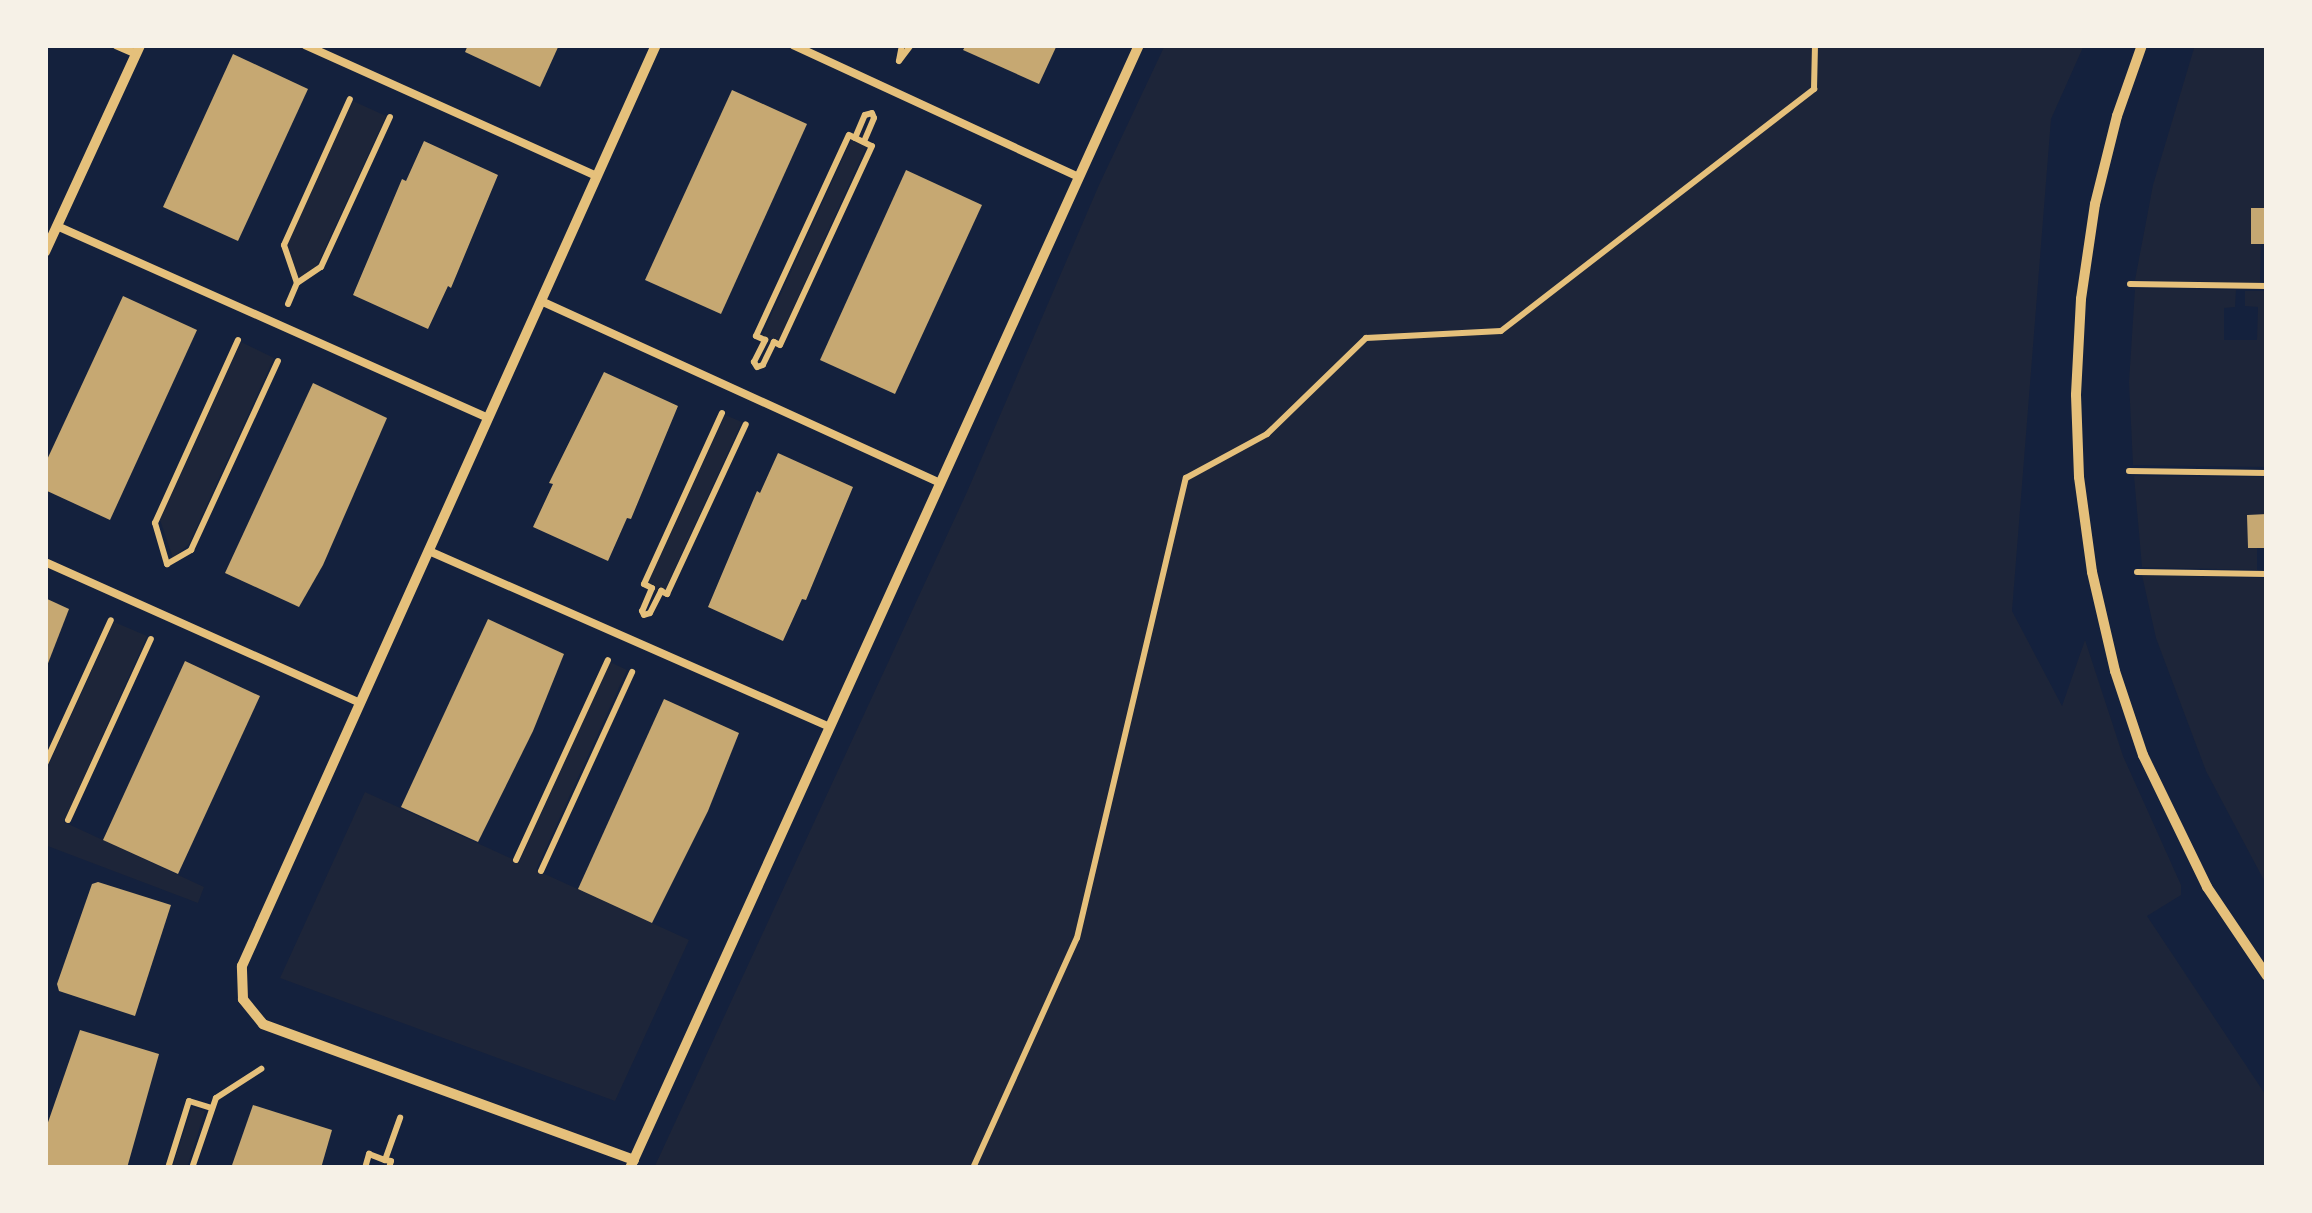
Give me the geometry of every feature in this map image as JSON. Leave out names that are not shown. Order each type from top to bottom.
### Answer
[{"type":"street","points":[[656,45],[242,966],[243,999],[264,1024],[632,1164],[1139,45]]},
{"type":"street","points":[[2142,45],[2117,116],[2095,204],[2081,299],[2076,395],[2079,477],[2092,572],[2115,671],[2143,755],[2207,887],[2267,976]]},
{"type":"street","points":[[45,252],[138,50]]},
{"type":"lane","points":[[116,45],[138,50]]},
{"type":"lane","points":[[305,45],[596,176]]},
{"type":"lane","points":[[793,45],[1079,177]]},
{"type":"lane","points":[[57,226],[488,418]]},
{"type":"lane","points":[[541,301],[941,483]]},
{"type":"lane","points":[[429,551],[830,728]]},
{"type":"lane","points":[[45,562],[360,704]]},
{"type":"path","points":[[902,45],[898,61],[905,58],[911,45]]},
{"type":"path","points":[[974,1168],[1077,938],[1186,478],[1266,434],[1366,338],[1501,332],[1814,89],[1815,45]]},
{"type":"path","points":[[297,283],[284,244],[350,99]]},
{"type":"path","points":[[288,304],[297,283],[321,267],[390,117]]},
{"type":"path","points":[[850,135],[859,140],[872,146],[780,346],[774,342],[757,368],[754,362],[765,340],[756,336],[850,135]]},
{"type":"path","points":[[2130,284],[2267,286]]},
{"type":"path","points":[[238,340],[156,524],[167,564],[191,550],[278,361]]},
{"type":"path","points":[[722,413],[644,584],[652,588],[642,611],[644,616],[650,613],[661,591],[667,594],[746,424]]},
{"type":"path","points":[[2129,471],[2267,473]]},
{"type":"path","points":[[2137,572],[2267,574]]},
{"type":"path","points":[[45,764],[111,620]]},
{"type":"path","points":[[68,820],[151,639]]},
{"type":"path","points":[[516,860],[608,660]]},
{"type":"path","points":[[541,871],[632,672]]},
{"type":"path","points":[[192,1168],[216,1098],[261,1069]]},
{"type":"path","points":[[168,1168],[189,1101],[212,1108]]},
{"type":"path","points":[[365,1168],[369,1154],[387,1164],[400,1118]]},
{"type":"shaded area","points":[[1165,45],[2084,45],[2051,119],[2012,611],[2062,706],[2085,640],[2123,756],[2181,885],[2181,895],[2147,916],[2267,1097],[2267,1168],[654,1168],[967,492],[1099,185]]},
{"type":"shaded area","points":[[2195,45],[2267,45],[2267,208],[2251,209],[2251,244],[2261,244],[2260,283],[2135,280],[2153,185]]},
{"type":"shaded area","points":[[353,101],[386,116],[316,268],[299,278],[286,245]]},
{"type":"shaded area","points":[[851,140],[866,147],[778,342],[762,335]]},
{"type":"shaded area","points":[[2135,289],[2236,290],[2235,307],[2224,308],[2224,340],[2257,340],[2258,307],[2245,306],[2245,291],[2267,291],[2267,467],[2133,465],[2129,382]]},
{"type":"shaded area","points":[[241,342],[274,358],[189,544],[173,558],[160,520]]},
{"type":"shaded area","points":[[725,415],[742,422],[665,590],[658,587],[654,596],[655,586],[648,583]]},
{"type":"shaded area","points":[[2134,476],[2267,477],[2267,514],[2247,515],[2248,548],[2257,548],[2257,570],[2142,567]]},
{"type":"shaded area","points":[[2142,575],[2267,578],[2267,886],[2206,771],[2156,638]]},
{"type":"shaded area","points":[[114,622],[147,636],[64,822],[204,887],[198,903],[45,845],[45,773]]},
{"type":"shaded area","points":[[610,662],[627,670],[536,870],[689,940],[615,1101],[280,978],[365,792],[519,862]]},
{"type":"shaded area","points":[[192,1107],[205,1111],[187,1168],[172,1168]]},
{"type":"building","points":[[468,45],[559,45],[540,87],[465,52]]},
{"type":"building","points":[[966,45],[1057,45],[1039,84],[963,50]]},
{"type":"building","points":[[233,54],[308,89],[238,241],[163,207]]},
{"type":"building","points":[[732,90],[807,124],[721,314],[645,280]]},
{"type":"building","points":[[424,141],[498,175],[451,288],[448,286],[428,329],[353,295],[402,179],[406,181]]},
{"type":"building","points":[[906,170],[982,205],[895,394],[820,360]]},
{"type":"building","points":[[2251,208],[2267,208],[2267,244],[2251,244]]},
{"type":"building","points":[[123,296],[197,330],[110,520],[45,490],[45,464]]},
{"type":"building","points":[[604,372],[678,406],[631,519],[627,518],[608,561],[533,527],[553,484],[549,483]]},
{"type":"building","points":[[313,383],[387,418],[323,565],[299,607],[225,573]]},
{"type":"building","points":[[778,453],[853,487],[806,600],[802,599],[783,641],[708,607],[757,491],[760,493]]},
{"type":"building","points":[[2267,514],[2267,548],[2248,548],[2247,515]]},
{"type":"building","points":[[45,598],[69,609],[45,671]]},
{"type":"building","points":[[488,619],[564,654],[533,731],[478,842],[401,807]]},
{"type":"building","points":[[185,661],[260,696],[178,874],[103,840]]},
{"type":"building","points":[[664,699],[739,733],[708,811],[652,923],[578,889]]},
{"type":"building","points":[[98,882],[171,905],[135,1016],[59,991],[57,984],[92,884]]},
{"type":"building","points":[[80,1030],[159,1054],[127,1168],[45,1168],[45,1131]]},
{"type":"building","points":[[253,1105],[332,1130],[321,1168],[231,1168]]}]
